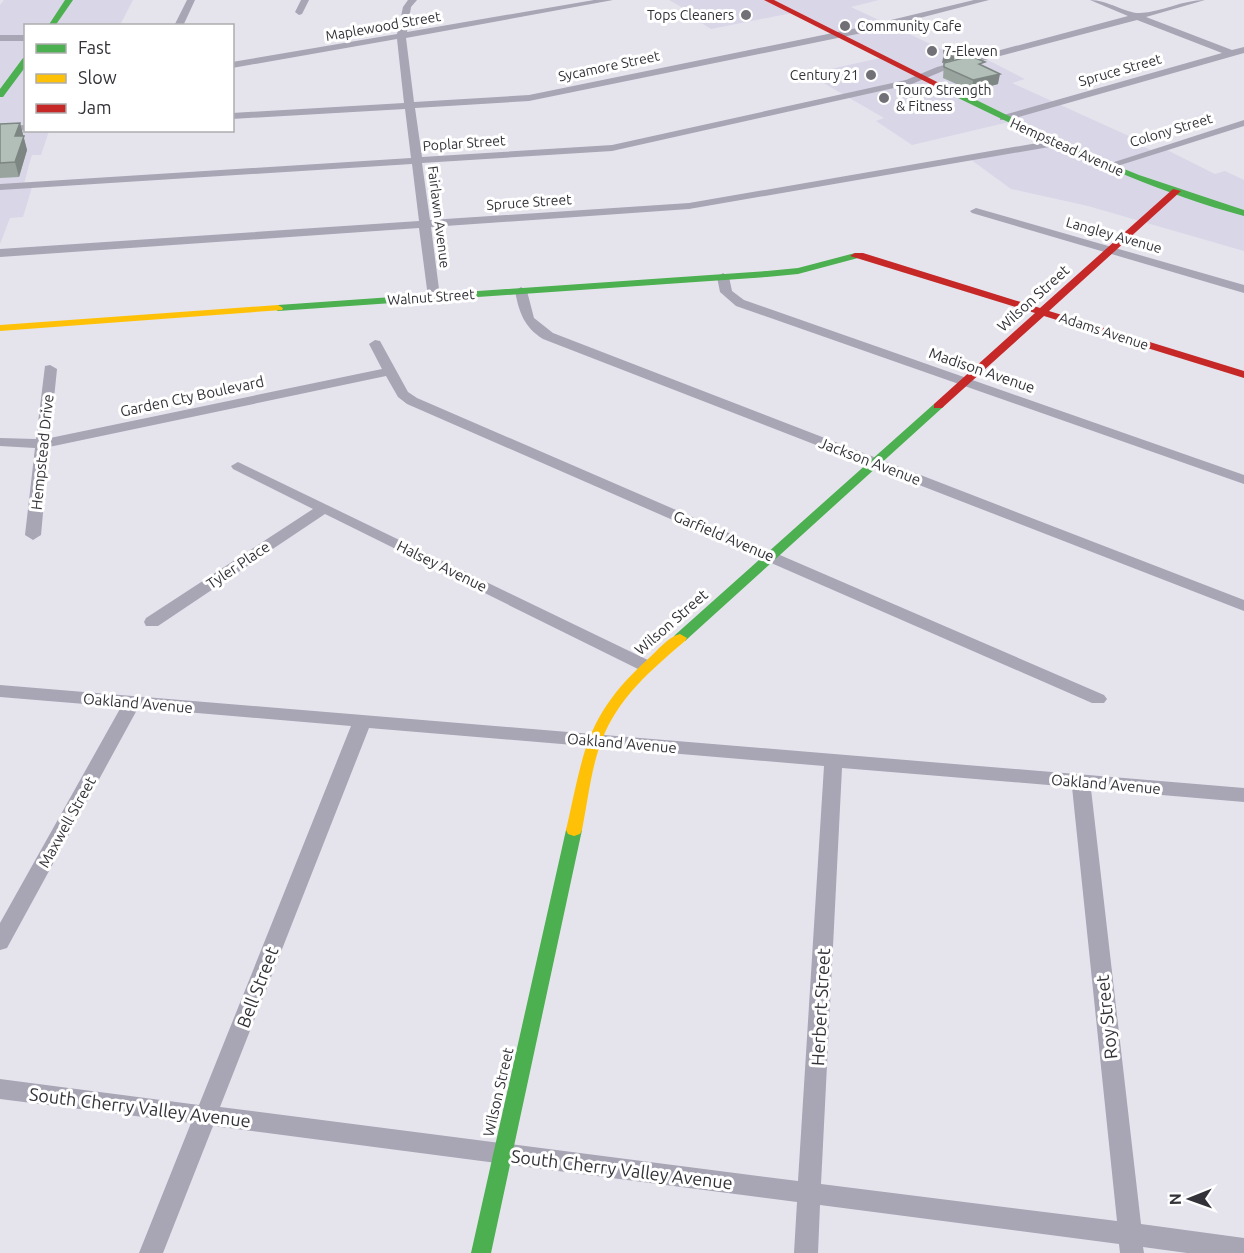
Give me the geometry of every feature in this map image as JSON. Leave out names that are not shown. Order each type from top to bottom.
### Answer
[{"type":"street","points":[[52,24],[69,0]]},
{"type":"street","points":[[179,24],[192,0]]},
{"type":"street","points":[[299,12],[305,0]]},
{"type":"street","name":"Fairlawn Avenue","points":[[413,0],[407,7],[401,37],[434,297]]},
{"type":"street","name":"Maplewood Street","points":[[234,65],[609,0]]},
{"type":"street","name":"Hempstead Avenue","points":[[768,0],[1055,143],[1107,166],[1243,212]]},
{"type":"street","name":"Sycamore Street","points":[[234,116],[529,98],[837,35],[985,0]]},
{"type":"street","points":[[1094,0],[1244,59]]},
{"type":"street","name":"Poplar Street","points":[[0,187],[612,148],[909,82],[940,69],[1201,0]]},
{"type":"street","points":[[0,38],[24,38]]},
{"type":"street","name":"Spruce Street","points":[[1005,118],[1244,50]]},
{"type":"street","points":[[0,95],[24,64]]},
{"type":"street","name":"Colony Street","points":[[1107,166],[1244,123]]},
{"type":"street","points":[[0,129],[24,128]]},
{"type":"street","name":"Spruce Street","points":[[0,253],[689,206],[1055,143]]},
{"type":"street","name":"Wilson Street","points":[[481,1253],[594,741],[604,716],[615,699],[646,666],[1176,191]]},
{"type":"street","name":"Langley Avenue","points":[[976,211],[1244,289]]},
{"type":"street","name":"Walnut Street","points":[[0,328],[798,271],[860,255]]},
{"type":"street","name":"Adams Avenue","points":[[860,255],[1244,375]]},
{"type":"street","name":"Madison Avenue","points":[[723,277],[726,292],[740,303],[1244,480]]},
{"type":"street","name":"Jackson Avenue","points":[[521,291],[526,318],[536,330],[548,336],[1244,606]]},
{"type":"street","name":"Garfield Avenue","points":[[375,344],[403,394],[412,401],[1098,699]]},
{"type":"street","name":"Hempstead Drive","points":[[33,535],[51,369]]},
{"type":"street","name":"Garden Cty Boulevard","points":[[0,442],[43,444],[390,371]]},
{"type":"street","name":"Halsey Avenue","points":[[238,466],[646,666]]},
{"type":"street","name":"Tyler Place","points":[[152,622],[324,508]]},
{"type":"street","name":"Oakland Avenue","points":[[0,691],[1244,795]]},
{"type":"street","name":"Maxwell Street","points":[[0,942],[133,702]]},
{"type":"street","name":"Bell Street","points":[[151,1253],[362,722]]},
{"type":"street","name":"Herbert Street","points":[[806,1253],[833,760]]},
{"type":"street","name":"Roy Street","points":[[1081,782],[1131,1244]]},
{"type":"street","name":"South Cherry Valley Avenue","points":[[0,1089],[809,1194],[1131,1244],[1244,1249]]},
{"type":"shaded area","points":[[4,0],[133,0],[121,24],[24,24],[24,132],[49,132],[41,155],[32,155],[30,161],[24,184],[33,184],[23,217],[10,218],[0,244],[0,5]]},
{"type":"shaded area","points":[[669,0],[879,0],[851,7],[965,60],[980,56],[1025,79],[1012,83],[1131,137],[1126,139],[1151,150],[1161,147],[1215,174],[1225,171],[1244,180],[1244,251],[1088,206],[1011,189],[970,159],[1054,144],[1009,122],[912,145],[876,121],[884,118],[808,74],[880,58],[792,13],[711,29],[695,19],[700,18]]},
{"type":"building","points":[[944,44],[956,50],[944,53]]},
{"type":"building","points":[[971,56],[985,62],[979,64],[1000,74],[973,80],[944,67],[944,63]]},
{"type":"building","points":[[20,123],[15,136],[24,136],[15,162],[0,163],[0,124]]},
{"type":"traffic: fast","points":[[52,24],[69,0]]},
{"type":"traffic: fast","points":[[0,95],[24,63]]},
{"type":"traffic: fast","points":[[957,94],[1079,154],[1136,177],[1244,213]]},
{"type":"traffic: fast","points":[[278,308],[767,274],[798,271],[855,256]]},
{"type":"traffic: fast","points":[[680,638],[938,406]]},
{"type":"traffic: fast","points":[[481,1253],[574,830]]},
{"type":"traffic: slow","points":[[0,328],[278,308]]},
{"type":"traffic: slow","points":[[574,830],[588,761],[602,724],[620,696],[680,638]]},
{"type":"traffic: jam","points":[[768,0],[957,94]]},
{"type":"traffic: jam","points":[[938,406],[1176,191]]},
{"type":"traffic: jam","points":[[855,256],[860,255],[1244,375]]},
{"type":"place","name":"Tops Cleaners","points":[[746,15]]},
{"type":"place","name":"Community Cafe","points":[[845,26]]},
{"type":"place","name":"7-Eleven","points":[[932,51]]},
{"type":"place","name":"Century 21","points":[[871,75]]},
{"type":"place","name":"Touro Strength & Fitness","points":[[884,98]]}]
